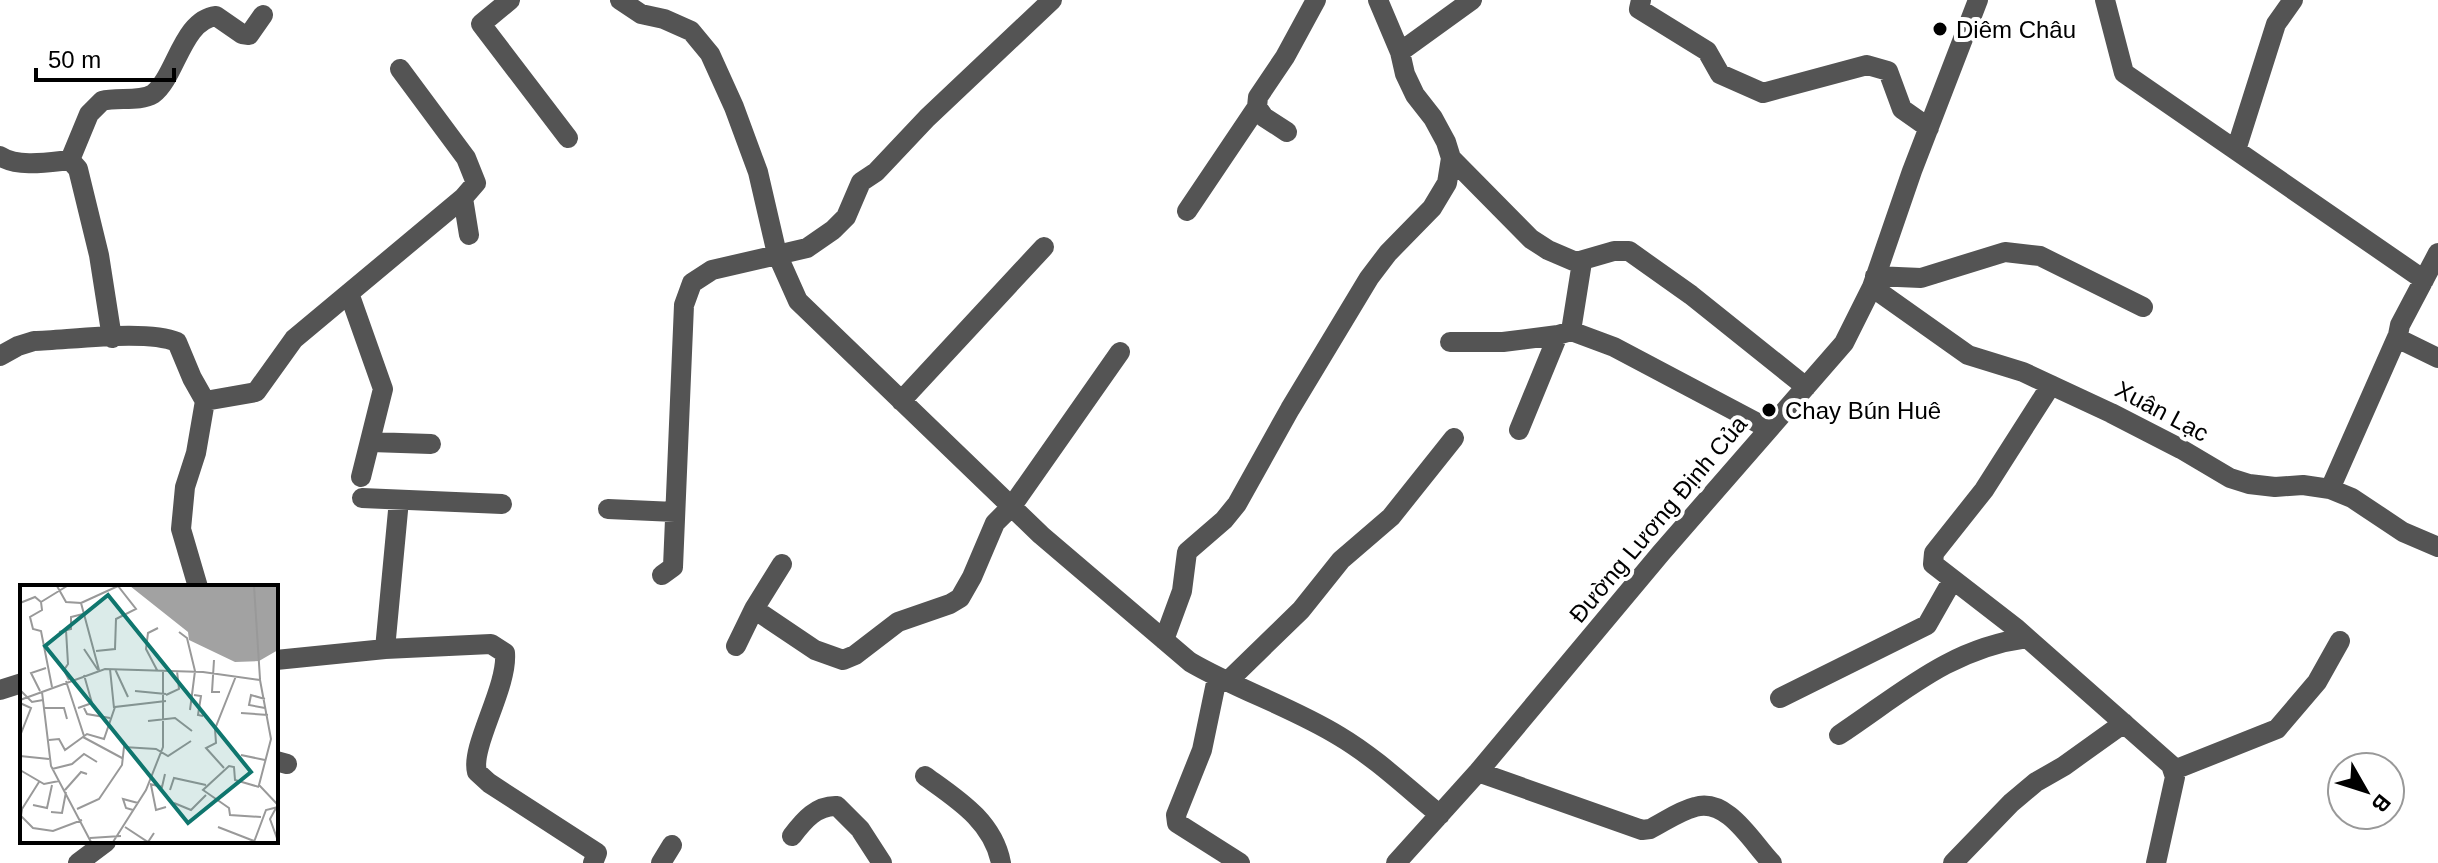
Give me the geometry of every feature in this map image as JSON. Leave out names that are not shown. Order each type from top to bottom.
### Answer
[{"type":"street","points":[[510,0],[481,24],[568,138]]},
{"type":"street","points":[[620,0],[641,14],[664,19],[691,31],[710,54],[758,172],[777,254],[798,301],[1041,535],[1190,662],[1338,735],[1373,758],[1440,815]]},
{"type":"street","points":[[662,575],[673,567],[684,305],[692,283],[712,270],[807,248],[833,230],[846,217],[861,182],[876,172],[927,118],[1052,0]]},
{"type":"street","points":[[1187,211],[1257,107],[1258,97],[1285,57],[1316,0]]},
{"type":"street","points":[[1378,0],[1410,85],[1433,118],[1450,165],[1531,239],[1558,256],[1582,262],[1622,249],[1629,251],[1691,295],[1806,387]]},
{"type":"street","points":[[1400,52],[1472,0]]},
{"type":"street","points":[[1641,0],[1639,9],[1707,51],[1720,74],[1763,93],[1867,65],[1888,71],[1902,109],[1929,128]]},
{"type":"street","name":"Đường Lương Định Của","points":[[1396,863],[1478,772],[1661,553],[1844,343],[1874,281],[1978,0]]},
{"type":"street","points":[[2105,0],[2124,73],[2424,280]]},
{"type":"street","points":[[2236,150],[2276,24],[2293,0]]},
{"type":"street","points":[[70,160],[89,114],[96,106],[107,99],[147,97],[157,90],[189,36],[203,20],[216,16],[242,34],[249,35],[263,15]]},
{"type":"street","points":[[205,401],[256,392],[294,339],[463,198],[476,183],[466,158],[400,69]]},
{"type":"street","points":[[1257,107],[1264,117],[1287,132]]},
{"type":"street","points":[[0,156],[7,161],[20,162],[70,160]]},
{"type":"street","points":[[70,160],[78,169],[99,255],[112,338]]},
{"type":"street","points":[[1164,640],[1182,591],[1187,552],[1224,520],[1237,504],[1369,278],[1388,253],[1432,208],[1447,183],[1450,165]]},
{"type":"street","points":[[463,198],[469,235]]},
{"type":"street","points":[[901,401],[1044,247]]},
{"type":"street","points":[[1874,281],[1921,278],[2005,252],[2040,256],[2143,307]]},
{"type":"street","points":[[2330,489],[2400,325],[2438,253]]},
{"type":"street","points":[[1519,430],[1565,333],[1582,262]]},
{"type":"street","name":"Xuân Lạc","points":[[1874,281],[1968,355],[2023,372],[2051,385],[2150,432],[2230,478],[2262,486],[2303,485],[2330,489],[2352,498],[2403,532],[2438,546]]},
{"type":"street","points":[[349,293],[383,389],[361,477]]},
{"type":"street","points":[[1450,342],[1503,342],[1565,333],[1614,347],[1769,429]]},
{"type":"street","points":[[2398,335],[2401,340],[2438,358]]},
{"type":"street","points":[[0,356],[34,341],[167,338],[177,342],[205,401],[196,453],[185,487],[181,529],[197,585]]},
{"type":"street","points":[[754,609],[824,654],[843,660],[855,655],[898,622],[960,598],[995,523],[1012,506],[1120,352]]},
{"type":"street","points":[[2051,385],[1984,490],[1934,553],[1933,564],[2027,638],[2174,770]]},
{"type":"street","points":[[1240,863],[1188,832],[1177,823],[1176,815],[1202,750],[1222,680],[1301,610],[1341,560],[1391,517],[1454,438]]},
{"type":"street","points":[[371,442],[431,444]]},
{"type":"street","points":[[362,498],[502,504]]},
{"type":"street","points":[[385,649],[399,500]]},
{"type":"street","points":[[608,509],[675,512]]},
{"type":"street","points":[[736,646],[754,609],[782,564]]},
{"type":"street","points":[[1780,698],[1927,625],[1952,581]]},
{"type":"street","points":[[1839,735],[1912,682],[1955,658],[2004,641],[2027,638]]},
{"type":"street","points":[[2174,770],[2277,729],[2317,682],[2340,641]]},
{"type":"street","points":[[278,660],[385,649],[491,644],[505,653],[497,697],[476,760],[477,772],[489,783],[597,853],[593,863]]},
{"type":"street","points":[[0,690],[20,684]]},
{"type":"street","points":[[1953,863],[2011,803],[2036,782],[2124,723]]},
{"type":"street","points":[[2156,863],[2167,820],[2174,770]]},
{"type":"street","points":[[1478,772],[1642,830],[1696,806],[1718,810],[1734,820],[1772,863]]},
{"type":"street","points":[[925,776],[991,832],[1001,863]]},
{"type":"street","points":[[792,836],[811,815],[826,805],[837,806],[860,829],[882,863]]},
{"type":"street","points":[[78,863],[105,843]]},
{"type":"street","points":[[661,863],[672,845]]},
{"type":"place","name":"Diêm Châu","points":[[1940,29]]},
{"type":"place","name":"Chay Bún Huê","points":[[1769,410]]}]
